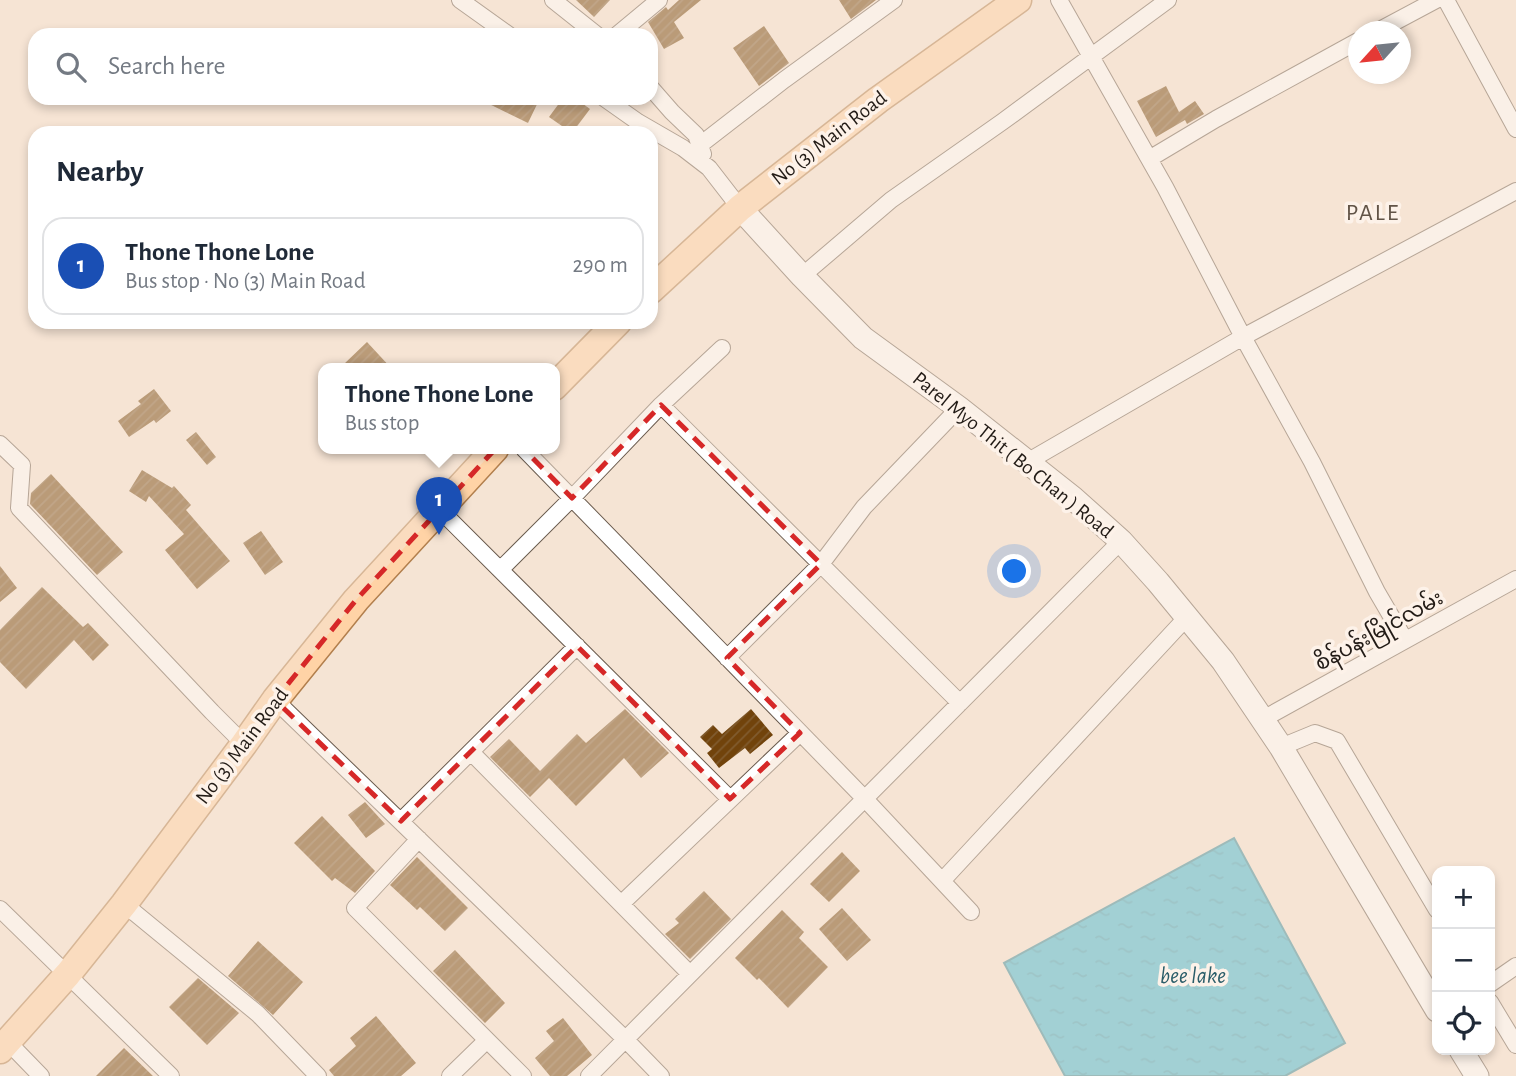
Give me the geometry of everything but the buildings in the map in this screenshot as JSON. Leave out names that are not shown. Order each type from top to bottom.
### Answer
[{"type":"main road","name":"No (3) Main Road","points":[[658,284],[740,208],[878,100],[1018,0]]},
{"type":"main road","points":[[560,382],[611,329]]},
{"type":"main road","name":"No (3) Main Road","points":[[3,1046],[68,974],[124,904],[275,700],[356,600],[490,454]]},
{"type":"street","points":[[460,0],[499,28]]},
{"type":"street","points":[[553,0],[588,28]]},
{"type":"street","points":[[625,28],[659,0]]},
{"type":"street","points":[[700,145],[894,0]]},
{"type":"street","points":[[1059,0],[1149,159],[1312,462],[1377,592],[1405,640]]},
{"type":"street","points":[[802,276],[891,200],[1168,0]]},
{"type":"street","points":[[1397,21],[1436,0]]},
{"type":"street","points":[[1446,0],[1516,129]]},
{"type":"street","points":[[1149,159],[1348,47]]},
{"type":"street","points":[[658,96],[696,135],[709,168]]},
{"type":"street","points":[[614,105],[645,126]]},
{"type":"street","points":[[658,134],[709,168],[740,208]]},
{"type":"street","points":[[1027,462],[1243,337],[1516,191]]},
{"type":"street","name":"Parel Myo Thit ( Bo Chan ) Road","points":[[740,208],[863,338],[959,408],[1073,498],[1121,541],[1223,661],[1263,719],[1432,1002]]},
{"type":"street","points":[[501,569],[661,405],[722,348]]},
{"type":"street","points":[[661,405],[960,703]]},
{"type":"street","points":[[727,658],[821,564],[864,507],[959,408]]},
{"type":"street","points":[[0,444],[22,465],[19,508],[244,744]]},
{"type":"street","points":[[529,454],[865,799],[971,912]]},
{"type":"street","points":[[439,509],[730,799]]},
{"type":"street","points":[[589,1076],[1121,541]]},
{"type":"street","name":"စိန်ပန်းမြိုင်လမ်း","points":[[1263,719],[1516,579]]},
{"type":"street","points":[[942,881],[1187,617]]},
{"type":"street","points":[[401,821],[577,646]]},
{"type":"street","points":[[275,700],[660,1076]]},
{"type":"street","points":[[621,904],[800,733]]},
{"type":"street","points":[[1281,747],[1315,733],[1337,741],[1432,902]]},
{"type":"street","points":[[471,752],[690,974]]},
{"type":"street","points":[[419,839],[355,908],[523,1076]]},
{"type":"street","points":[[124,904],[258,1014],[318,1076]]},
{"type":"street","points":[[0,909],[171,1076]]},
{"type":"street","points":[[1495,981],[1516,966]]},
{"type":"street","points":[[1495,1010],[1516,1045]]},
{"type":"street","points":[[450,1076],[487,1040]]},
{"type":"street","points":[[3,1046],[41,1076]]},
{"type":"street","points":[[1464,1055],[1478,1076]]},
{"type":"highlighted area","points":[[661,405],[821,564],[727,658],[800,733],[730,799],[577,646],[401,821],[275,700],[356,600],[509,434],[572,498]]},
{"type":"water","name":"bee lake","points":[[1234,838],[1345,1043],[1285,1076],[1065,1076],[1004,963]]},
{"type":"place","name":"Thone Thone Lone","points":[[439,535]]},
{"type":"district","name":"PALE","points":[[1373,213]]}]
